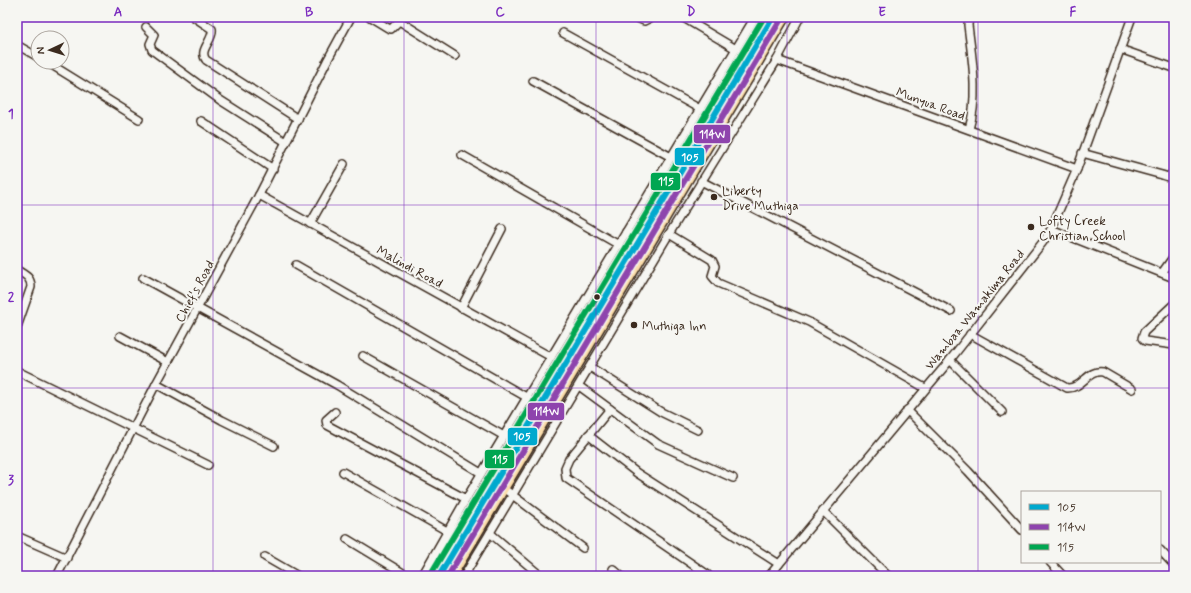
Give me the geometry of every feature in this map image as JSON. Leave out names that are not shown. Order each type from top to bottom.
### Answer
[{"type":"highway","points":[[451,576],[503,488],[640,242],[773,17]]},
{"type":"highway","points":[[439,576],[721,122],[784,17]]},
{"type":"street","points":[[194,17],[212,29],[211,37],[203,55],[206,60],[298,119]]},
{"type":"street","name":"Chief's Road","points":[[57,576],[156,384],[259,196],[272,168],[351,17]]},
{"type":"street","points":[[370,17],[388,28],[391,28],[399,21],[456,56]]},
{"type":"street","points":[[635,17],[644,21],[652,17]]},
{"type":"street","points":[[682,17],[736,49]]},
{"type":"street","points":[[422,576],[466,499],[528,398],[551,357],[755,17]]},
{"type":"street","points":[[464,576],[701,181],[777,60],[800,17]]},
{"type":"street","points":[[969,17],[968,25],[974,86],[973,118],[969,129]]},
{"type":"street","name":"Wambaa Wamakima Road","points":[[773,574],[779,564],[950,360],[1043,242],[1051,229],[1076,169],[1132,17]]},
{"type":"street","points":[[146,27],[154,34],[150,44],[152,50],[220,100],[286,142]]},
{"type":"street","points":[[778,27],[790,34]]},
{"type":"street","points":[[563,33],[700,109]]},
{"type":"street","points":[[17,45],[30,52]]},
{"type":"street","points":[[1120,49],[1174,68]]},
{"type":"street","name":"Munyua Road","points":[[777,60],[1076,169]]},
{"type":"street","points":[[60,70],[139,119]]},
{"type":"street","points":[[533,81],[671,157]]},
{"type":"street","points":[[200,121],[272,168]]},
{"type":"street","points":[[721,122],[733,130]]},
{"type":"street","points":[[1082,153],[1162,176],[1168,176],[1174,172]]},
{"type":"street","points":[[462,155],[619,245]]},
{"type":"street","points":[[310,224],[344,164]]},
{"type":"street","points":[[701,181],[951,310]]},
{"type":"street","name":"Malindi Road","points":[[259,196],[551,357]]},
{"type":"street","points":[[1051,229],[1174,278]]},
{"type":"street","points":[[461,308],[502,230]]},
{"type":"street","points":[[626,232],[640,242]]},
{"type":"street","points":[[669,234],[712,260],[715,266],[712,276],[718,283],[809,322],[925,388]]},
{"type":"street","points":[[1162,273],[1174,256]]},
{"type":"street","points":[[296,265],[528,398]]},
{"type":"street","points":[[17,270],[29,278],[31,287],[17,327]]},
{"type":"street","points":[[143,278],[337,385],[481,474]]},
{"type":"street","points":[[1174,304],[1142,335],[1142,338],[1145,341],[1174,345]]},
{"type":"street","points":[[570,327],[603,346]]},
{"type":"street","points":[[970,334],[1067,388],[1075,386],[1088,376],[1098,371],[1132,389]]},
{"type":"street","points":[[120,336],[168,362]]},
{"type":"street","points":[[363,356],[504,436]]},
{"type":"street","points":[[950,360],[1002,412]]},
{"type":"street","points":[[590,367],[662,412],[698,430]]},
{"type":"street","points":[[17,371],[208,465]]},
{"type":"street","points":[[156,384],[274,446]]},
{"type":"street","points":[[579,386],[658,444],[733,478]]},
{"type":"street","points":[[610,410],[569,459],[566,468],[566,478],[708,575]]},
{"type":"street","points":[[907,410],[968,471],[1021,529]]},
{"type":"street","points":[[335,412],[326,420],[327,425],[466,499]]},
{"type":"street","points":[[588,435],[636,473],[779,564]]},
{"type":"street","points":[[343,472],[447,531]]},
{"type":"street","points":[[503,488],[583,548]]},
{"type":"street","points":[[823,511],[888,576]]},
{"type":"street","points":[[490,533],[541,576]]},
{"type":"street","points":[[17,536],[67,558]]},
{"type":"street","points":[[347,539],[408,576]]},
{"type":"street","points":[[1161,551],[1174,565]]},
{"type":"street","points":[[265,557],[298,576]]},
{"type":"street","points":[[1051,563],[1063,576]]},
{"type":"street","points":[[613,569],[622,576]]},
{"type":"transit line","name":"115","points":[[432,572],[764,17]]},
{"type":"transit line","name":"105","points":[[439,576],[773,17]]},
{"type":"transit line","name":"114W","points":[[448,576],[780,21]]},
{"type":"place","name":"Liberty Drive Muthiga","points":[[714,197]]},
{"type":"place","name":"Lofty Creek Christian School","points":[[1031,227]]},
{"type":"place","name":"Muthiga Inn","points":[[634,325]]}]
